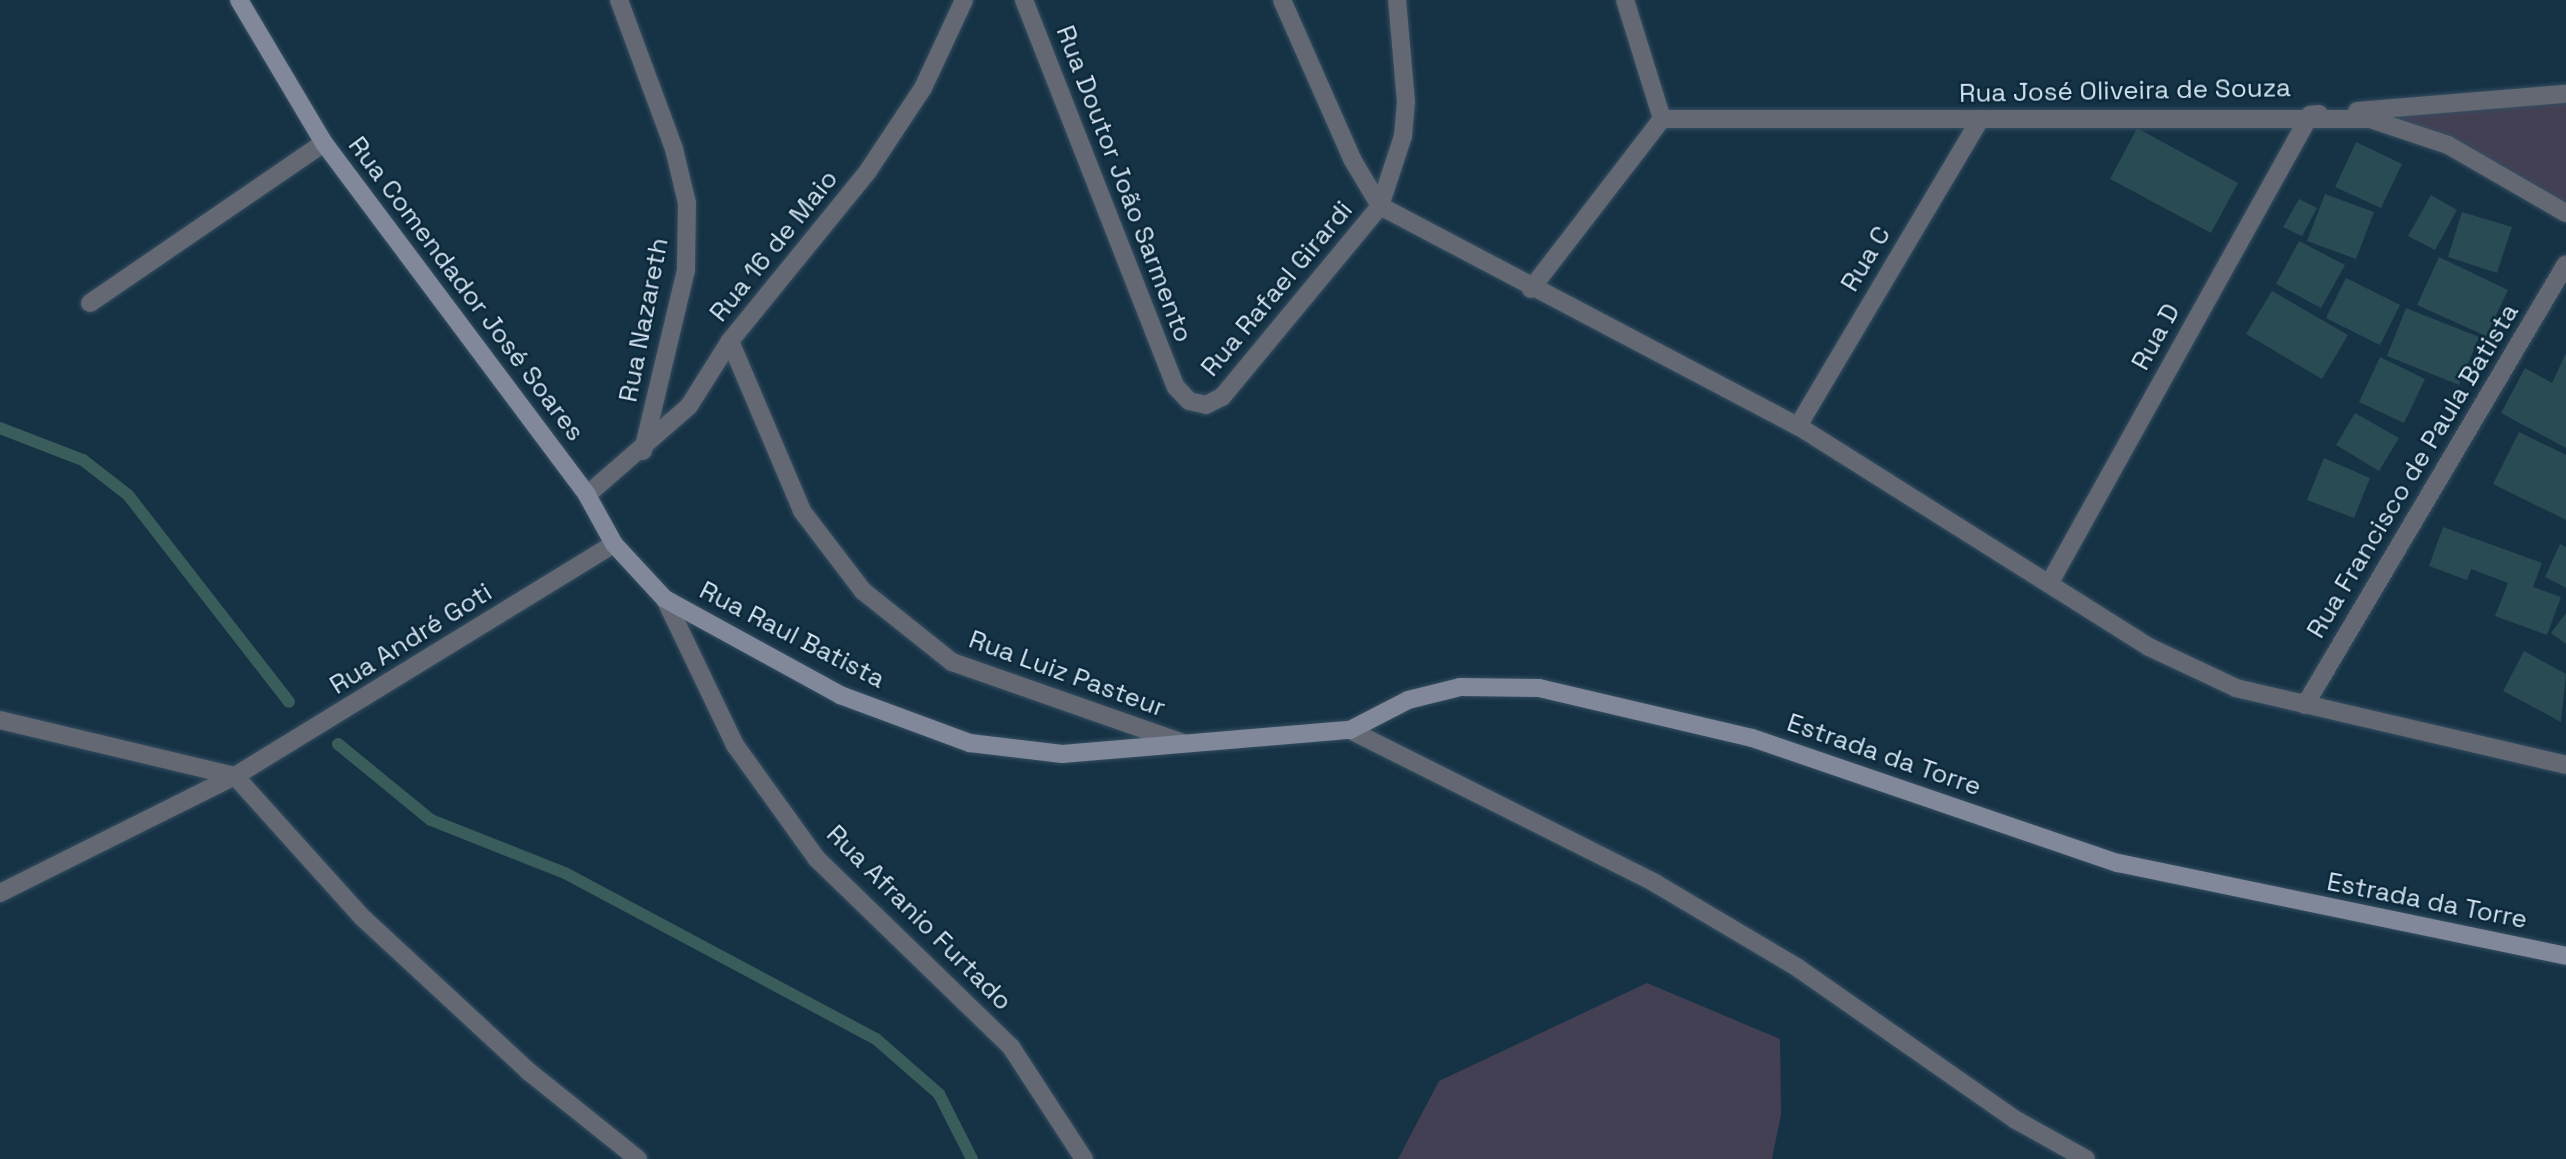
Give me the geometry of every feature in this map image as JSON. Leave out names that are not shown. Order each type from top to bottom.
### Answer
[{"type":"street","name":"Rua Comendador José Soares","points":[[239,0],[324,143],[587,495],[614,544],[665,599]]},
{"type":"street","name":"Rua Nazareth","points":[[619,0],[674,149],[687,203],[686,270],[643,452]]},
{"type":"street","name":"Rua 16 de Maio","points":[[587,495],[643,452],[689,406],[730,341],[868,171],[923,88],[964,0]]},
{"type":"street","name":"Rua Doutor João Sarmento","points":[[1024,0],[1176,387]]},
{"type":"street","points":[[1282,0],[1347,148],[1380,206],[1531,289],[1798,426],[2149,648],[2236,688],[2566,765]]},
{"type":"street","points":[[1380,206],[1403,136],[1406,102],[1397,0]]},
{"type":"street","points":[[1531,289],[1662,119],[1625,0]]},
{"type":"street","points":[[2310,115],[2566,94]]},
{"type":"street","name":"Rua José Oliveira de Souza","points":[[1662,119],[2310,115],[2370,119],[2448,145],[2566,213]]},
{"type":"street","name":"Rua D","points":[[2049,584],[2310,115]]},
{"type":"street","name":"Rua C","points":[[1798,426],[1980,119]]},
{"type":"street","points":[[90,303],[324,143]]},
{"type":"street","name":"Rua Rafael Girardi","points":[[1176,387],[1197,403],[1222,397],[1380,206]]},
{"type":"street","name":"Rua Francisco de Paula Batista","points":[[2305,705],[2566,264]]},
{"type":"street","name":"Rua Luiz Pasteur","points":[[730,341],[802,511],[863,591],[952,662],[1183,743]]},
{"type":"street","name":"Rua André Goti","points":[[0,892],[235,776],[614,544]]},
{"type":"street","name":"Rua Raul Batista","points":[[665,599],[840,695],[970,743],[1062,754],[1183,743]]},
{"type":"street","name":"Rua Afranio Furtado","points":[[665,599],[735,745],[817,859],[1011,1047],[1084,1159]]},
{"type":"street","name":"Estrada da Torre","points":[[1183,743],[1350,730],[1408,700],[1460,687],[1539,688],[1752,738],[2118,863],[2566,956]]},
{"type":"street","points":[[0,720],[235,776],[363,918],[528,1070],[638,1159]]},
{"type":"street","points":[[1350,730],[1655,883],[1798,968],[2016,1119],[2086,1159]]},
{"type":"shaded area","points":[[2566,94],[2566,213],[2448,145],[2370,119]]},
{"type":"shaded area","points":[[1647,983],[1780,1039],[1781,1114],[1772,1159],[1398,1159],[1439,1081]]},
{"type":"building","points":[[2137,128],[2238,183],[2211,233],[2110,179]]},
{"type":"building","points":[[2356,142],[2402,164],[2381,208],[2335,187]]},
{"type":"building","points":[[2325,194],[2374,212],[2356,259],[2307,241]]},
{"type":"building","points":[[2431,195],[2457,210],[2435,250],[2408,236]]},
{"type":"building","points":[[2299,199],[2317,208],[2302,236],[2283,227]]},
{"type":"building","points":[[2462,212],[2512,227],[2497,273],[2448,257]]},
{"type":"building","points":[[2299,241],[2345,265],[2321,308],[2276,284]]},
{"type":"building","points":[[2439,257],[2508,290],[2486,336],[2417,305]]},
{"type":"building","points":[[2346,278],[2400,305],[2380,345],[2326,318]]},
{"type":"building","points":[[2272,291],[2348,335],[2322,379],[2246,334]]},
{"type":"building","points":[[2406,308],[2479,337],[2459,385],[2387,356]]},
{"type":"building","points":[[2566,353],[2566,448],[2501,413],[2525,368],[2552,383]]},
{"type":"building","points":[[2380,357],[2425,379],[2404,423],[2359,402]]},
{"type":"building","points":[[2355,413],[2399,438],[2379,471],[2336,445]]},
{"type":"building","points":[[2519,432],[2566,455],[2566,520],[2493,484]]},
{"type":"building","points":[[2324,458],[2370,478],[2354,518],[2307,500]]},
{"type":"building","points":[[2443,527],[2542,563],[2533,587],[2561,597],[2547,635],[2495,616],[2508,583],[2471,569],[2467,580],[2429,566]]},
{"type":"building","points":[[2560,544],[2566,547],[2566,588],[2545,577]]},
{"type":"building","points":[[2566,613],[2566,644],[2551,633]]},
{"type":"building","points":[[2524,651],[2566,674],[2561,722],[2503,691]]},
{"type":"waterway","points":[[0,428],[83,460],[128,495],[289,702]]},
{"type":"waterway","points":[[338,744],[431,820],[565,873],[876,1039],[939,1094],[972,1159]]}]
